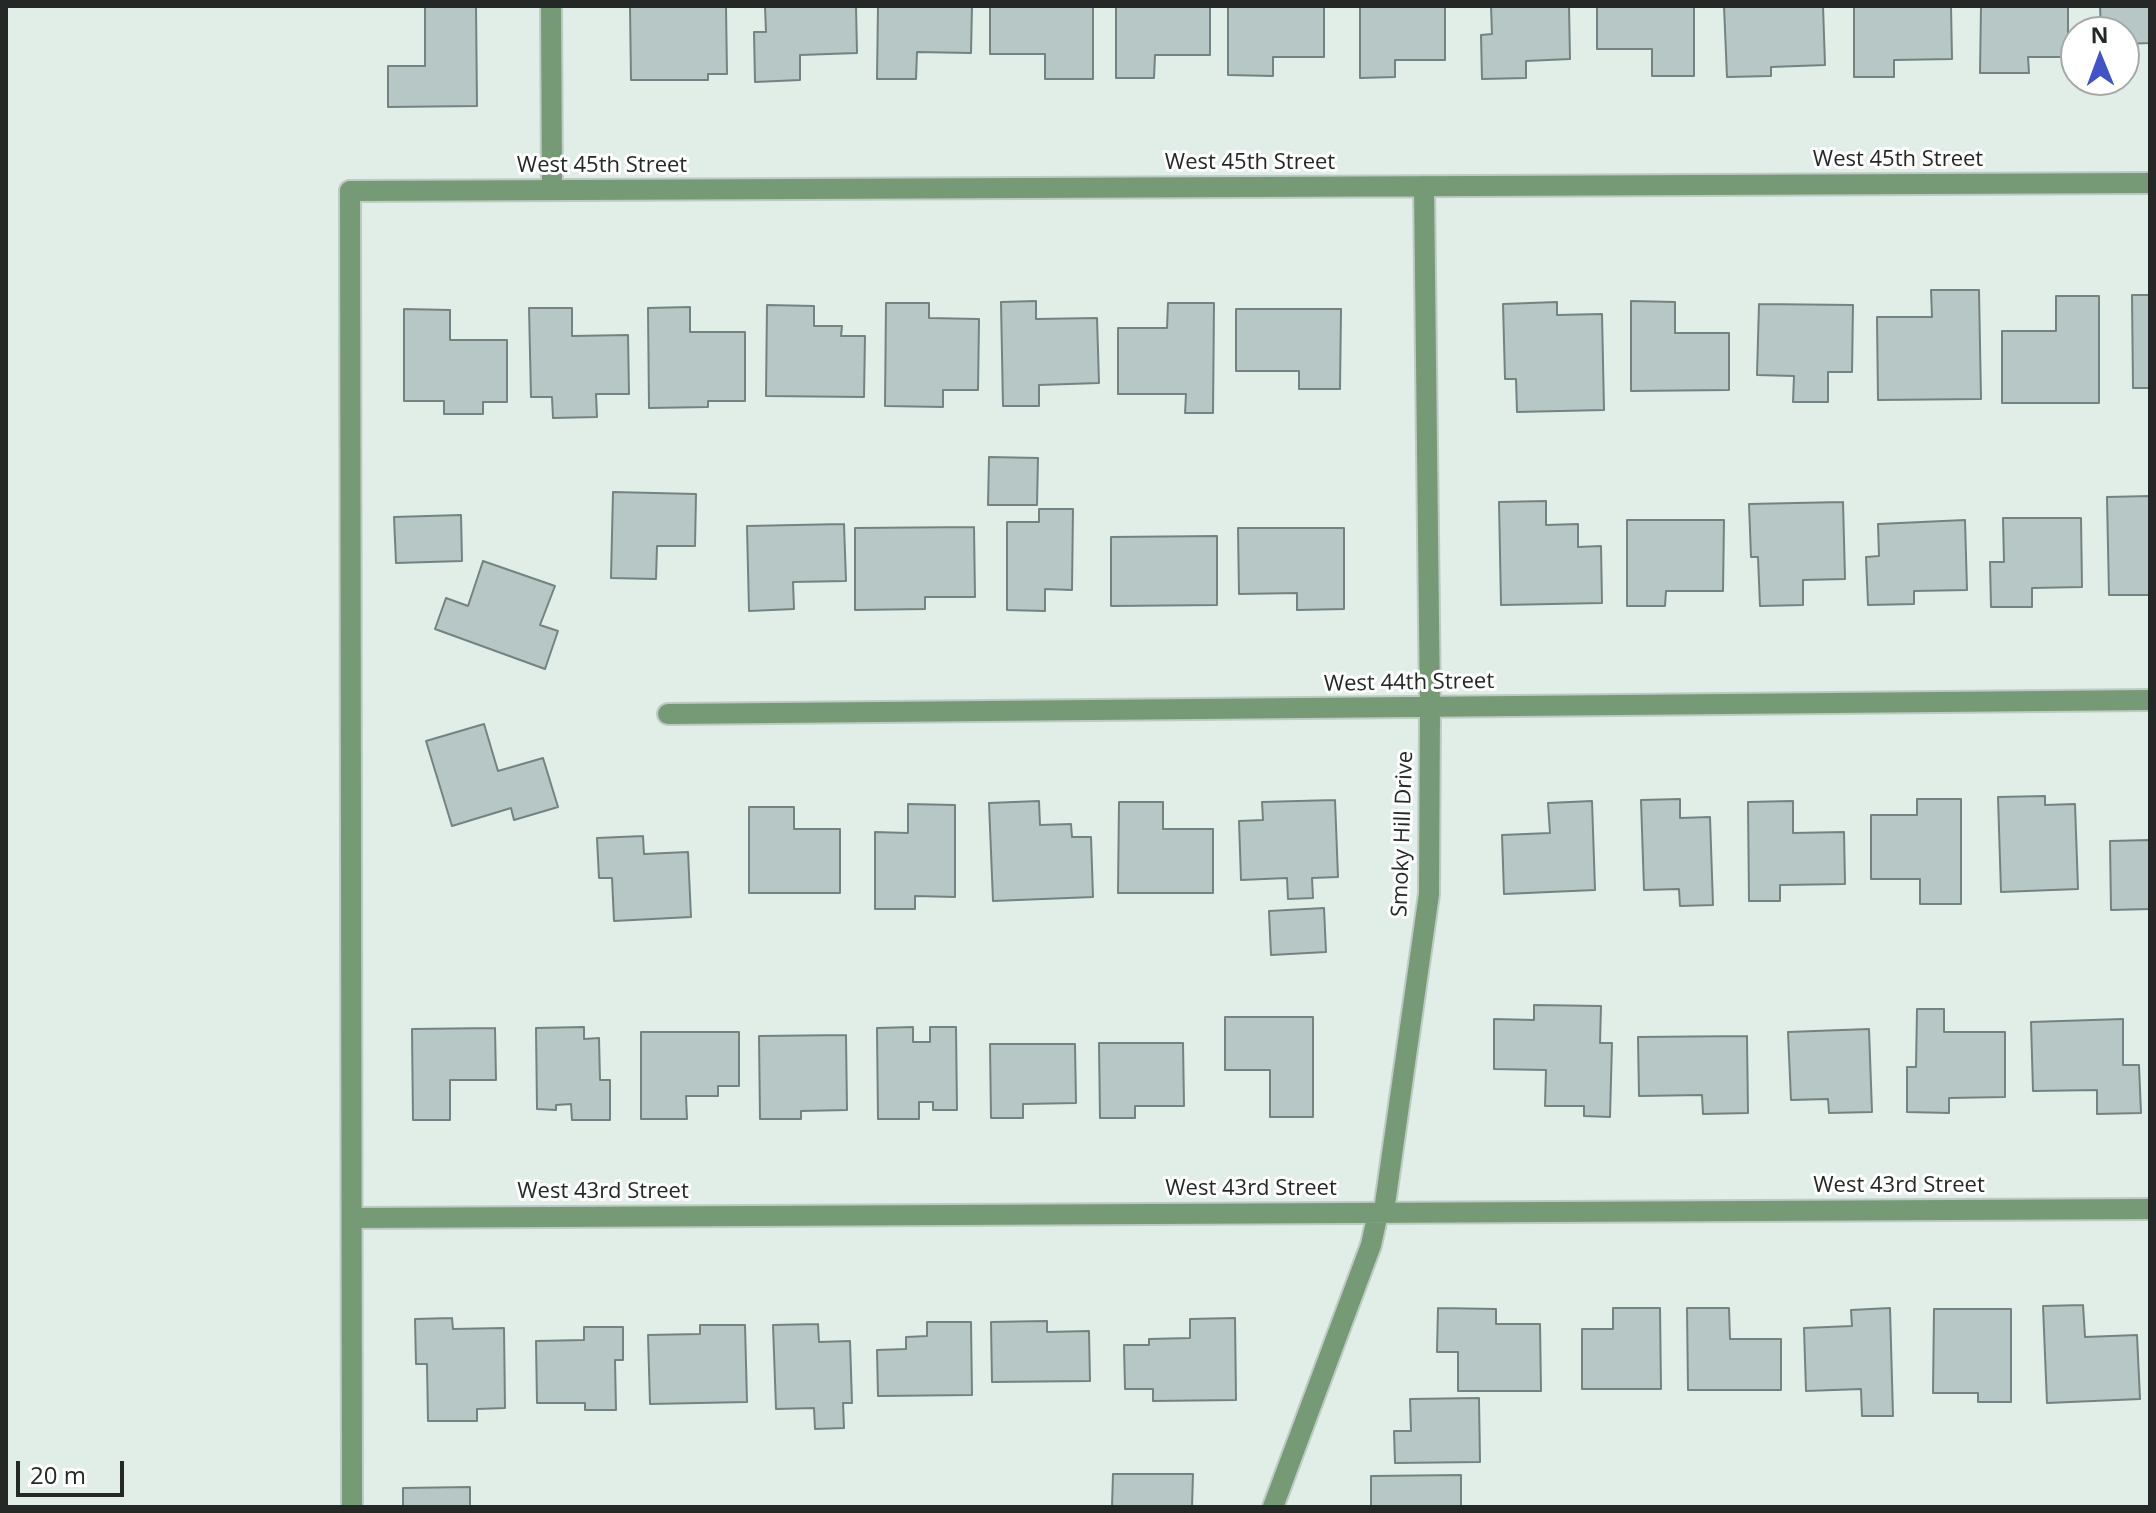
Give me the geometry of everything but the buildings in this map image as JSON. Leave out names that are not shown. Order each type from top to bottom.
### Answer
[{"type":"street","points":[[551,6],[552,190]]},
{"type":"street","name":"West 45th Street","points":[[352,1218],[350,191],[2150,183]]},
{"type":"street","name":"Smoky Hill Drive","points":[[1273,1507],[1371,1245],[1378,1213],[1384,1211],[1429,894],[1424,186]]},
{"type":"street","name":"West 44th Street","points":[[668,714],[2150,700]]},
{"type":"street","name":"West 43rd Street","points":[[352,1218],[2150,1209]]},
{"type":"street","points":[[352,1218],[352,1507]]}]
